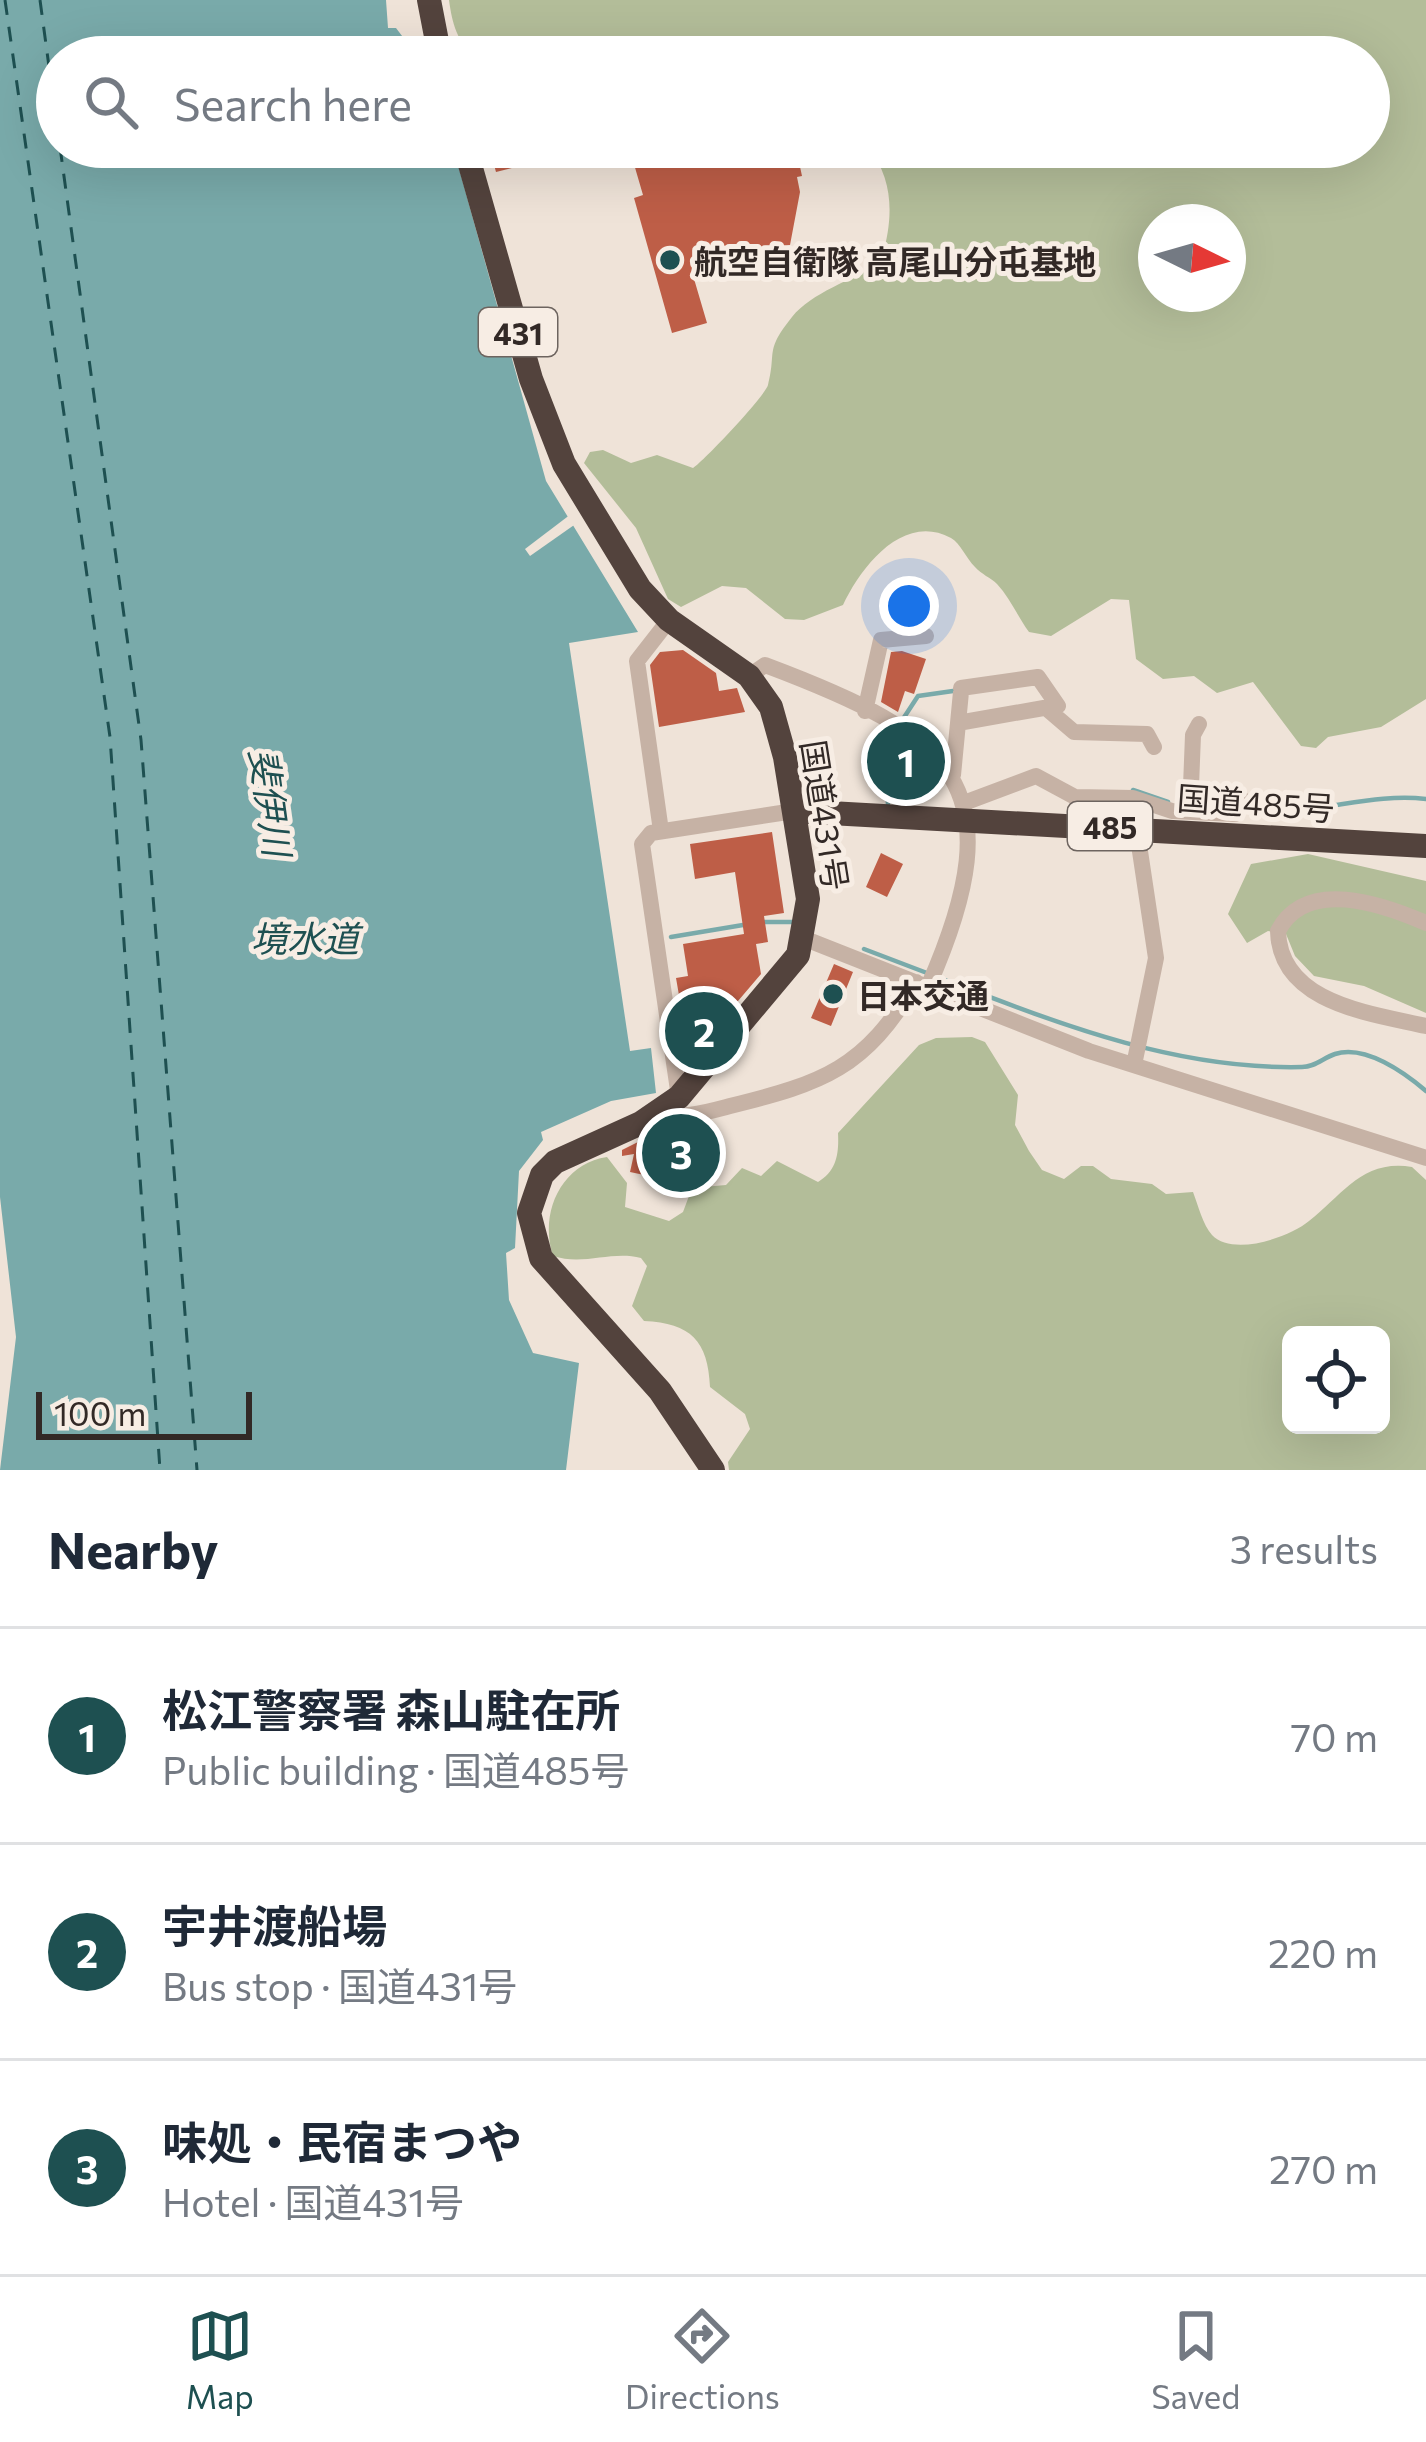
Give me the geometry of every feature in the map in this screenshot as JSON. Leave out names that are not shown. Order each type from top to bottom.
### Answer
[{"type":"highway","points":[[429,0],[436,36]]},
{"type":"highway","name":"国道431号","points":[[471,168],[531,379],[564,464],[640,590],[670,620],[749,676],[771,706],[794,811],[808,899],[803,938],[787,974],[680,1096],[657,1114],[555,1162],[534,1192],[532,1238],[562,1288],[690,1429],[713,1470]]},
{"type":"highway","name":"国道485号","points":[[794,811],[964,805],[1426,846]]},
{"type":"street","points":[[661,831],[637,661],[670,620]]},
{"type":"street","points":[[866,711],[881,640],[926,636]]},
{"type":"street","points":[[657,1114],[669,1117],[712,1111],[829,1078],[877,1037],[928,980],[957,916],[969,857],[964,805],[953,775],[920,740],[866,711],[765,665],[749,676]]},
{"type":"street","points":[[953,775],[961,690],[1038,677],[1074,732],[1147,734],[1154,747]]},
{"type":"street","points":[[958,723],[1055,706]]},
{"type":"street","points":[[1190,812],[1193,735],[1199,724]]},
{"type":"street","points":[[964,805],[1036,776],[1076,797],[1133,798],[1190,812],[1235,814],[1245,802]]},
{"type":"street","points":[[1133,798],[1156,945],[1136,1053]]},
{"type":"street","points":[[680,1096],[641,859],[645,838],[661,831],[794,811]]},
{"type":"street","points":[[1426,923],[1366,903],[1331,899],[1292,912],[1278,931],[1282,966],[1294,980],[1366,1012],[1426,1026]]},
{"type":"street","points":[[803,938],[1426,1158]]},
{"type":"green space","points":[[449,0],[1426,0],[1426,699],[1381,727],[1328,737],[1316,748],[1301,746],[1253,682],[1217,693],[1194,676],[1163,679],[1136,659],[1129,600],[1111,599],[1051,636],[1029,632],[997,584],[977,569],[955,541],[933,532],[900,538],[872,560],[843,605],[804,620],[785,619],[746,588],[722,586],[681,607],[668,599],[636,528],[584,463],[590,452],[603,450],[631,463],[657,455],[693,468],[709,454],[768,385],[774,345],[800,308],[880,264],[889,203],[881,168],[1390,168],[1390,36],[459,36]]},
{"type":"green space","points":[[1308,854],[1426,881],[1426,1013],[1364,986],[1314,976],[1295,956],[1286,934],[1268,931],[1247,943],[1228,914],[1251,864]]},
{"type":"green space","points":[[972,1037],[985,1042],[1018,1095],[1015,1125],[1042,1170],[1064,1179],[1081,1166],[1093,1166],[1111,1179],[1152,1184],[1166,1194],[1193,1192],[1212,1235],[1233,1244],[1289,1233],[1366,1174],[1380,1168],[1412,1167],[1426,1180],[1426,1470],[729,1470],[728,1462],[750,1429],[745,1414],[710,1387],[705,1358],[694,1338],[674,1326],[644,1321],[632,1306],[647,1266],[641,1258],[553,1256],[549,1223],[558,1193],[577,1169],[607,1157],[627,1183],[625,1207],[669,1221],[683,1212],[692,1188],[726,1185],[742,1168],[761,1176],[777,1161],[818,1182],[836,1161],[838,1133],[919,1045],[936,1038]]},
{"type":"water","name":"境水道","points":[[0,0],[386,0],[388,28],[396,28],[402,36],[36,36],[36,168],[459,168],[546,481],[638,632],[569,643],[630,1051],[651,1048],[656,1093],[611,1101],[541,1132],[543,1140],[519,1171],[515,1248],[506,1253],[509,1300],[533,1353],[579,1363],[566,1470],[0,1470],[16,1337],[0,1197]]},
{"type":"pier","points":[[571,514],[577,523],[530,556],[525,549]]},
{"type":"building","points":[[635,168],[800,168],[802,176],[797,177],[800,192],[790,245],[692,272],[707,323],[672,333],[634,198],[643,195]]},
{"type":"building","points":[[683,650],[716,673],[719,691],[737,688],[745,712],[659,727],[650,665],[660,652]]},
{"type":"building","points":[[891,652],[926,659],[914,694],[905,691],[898,712],[881,702]]},
{"type":"building","points":[[898,749],[914,754],[914,761],[941,787],[895,787]]},
{"type":"building","points":[[772,832],[784,913],[764,916],[768,942],[756,944],[761,974],[738,1001],[693,1008],[691,999],[680,1001],[676,978],[688,976],[683,944],[744,934],[735,872],[695,879],[690,844]]},
{"type":"building","points":[[881,853],[903,864],[887,897],[866,887]]},
{"type":"building","name":"日本交通","points":[[834,964],[853,972],[831,1026],[811,1018]]},
{"type":"building","points":[[693,1127],[687,1184],[630,1172],[634,1154],[622,1156],[622,1150],[638,1142],[672,1150],[667,1128]]},
{"type":"waterway","points":[[901,722],[918,696],[953,691]]},
{"type":"waterway","points":[[888,804],[884,738],[891,732]]},
{"type":"waterway","points":[[1133,790],[1168,802]]},
{"type":"waterway","points":[[1248,808],[1293,810],[1381,799],[1426,799]]},
{"type":"waterway","points":[[760,922],[796,922]]},
{"type":"waterway","points":[[671,937],[749,924]]},
{"type":"waterway","points":[[864,949],[927,973]]},
{"type":"waterway","points":[[937,977],[1070,1026],[1161,1052],[1207,1061],[1302,1067],[1335,1054],[1359,1053],[1396,1069],[1426,1091]]},
{"type":"ferry route","points":[[5,0],[110,737],[160,1470]]},
{"type":"ferry route","points":[[40,0],[45,36]]},
{"type":"ferry route","points":[[63,168],[141,740],[197,1470]]},
{"type":"place","name":"航空自衛隊 高尾山分屯基地","points":[[670,260]]},
{"type":"place","name":"松江警察署 森山駐在所","points":[[906,761]]},
{"type":"place","name":"日本交通","points":[[833,994]]},
{"type":"place","name":"宇井渡船場","points":[[704,1031]]},
{"type":"place","name":"味処・民宿まつや","points":[[681,1153]]},
{"type":"water label","name":"斐伊川","points":[[272,802]]}]
